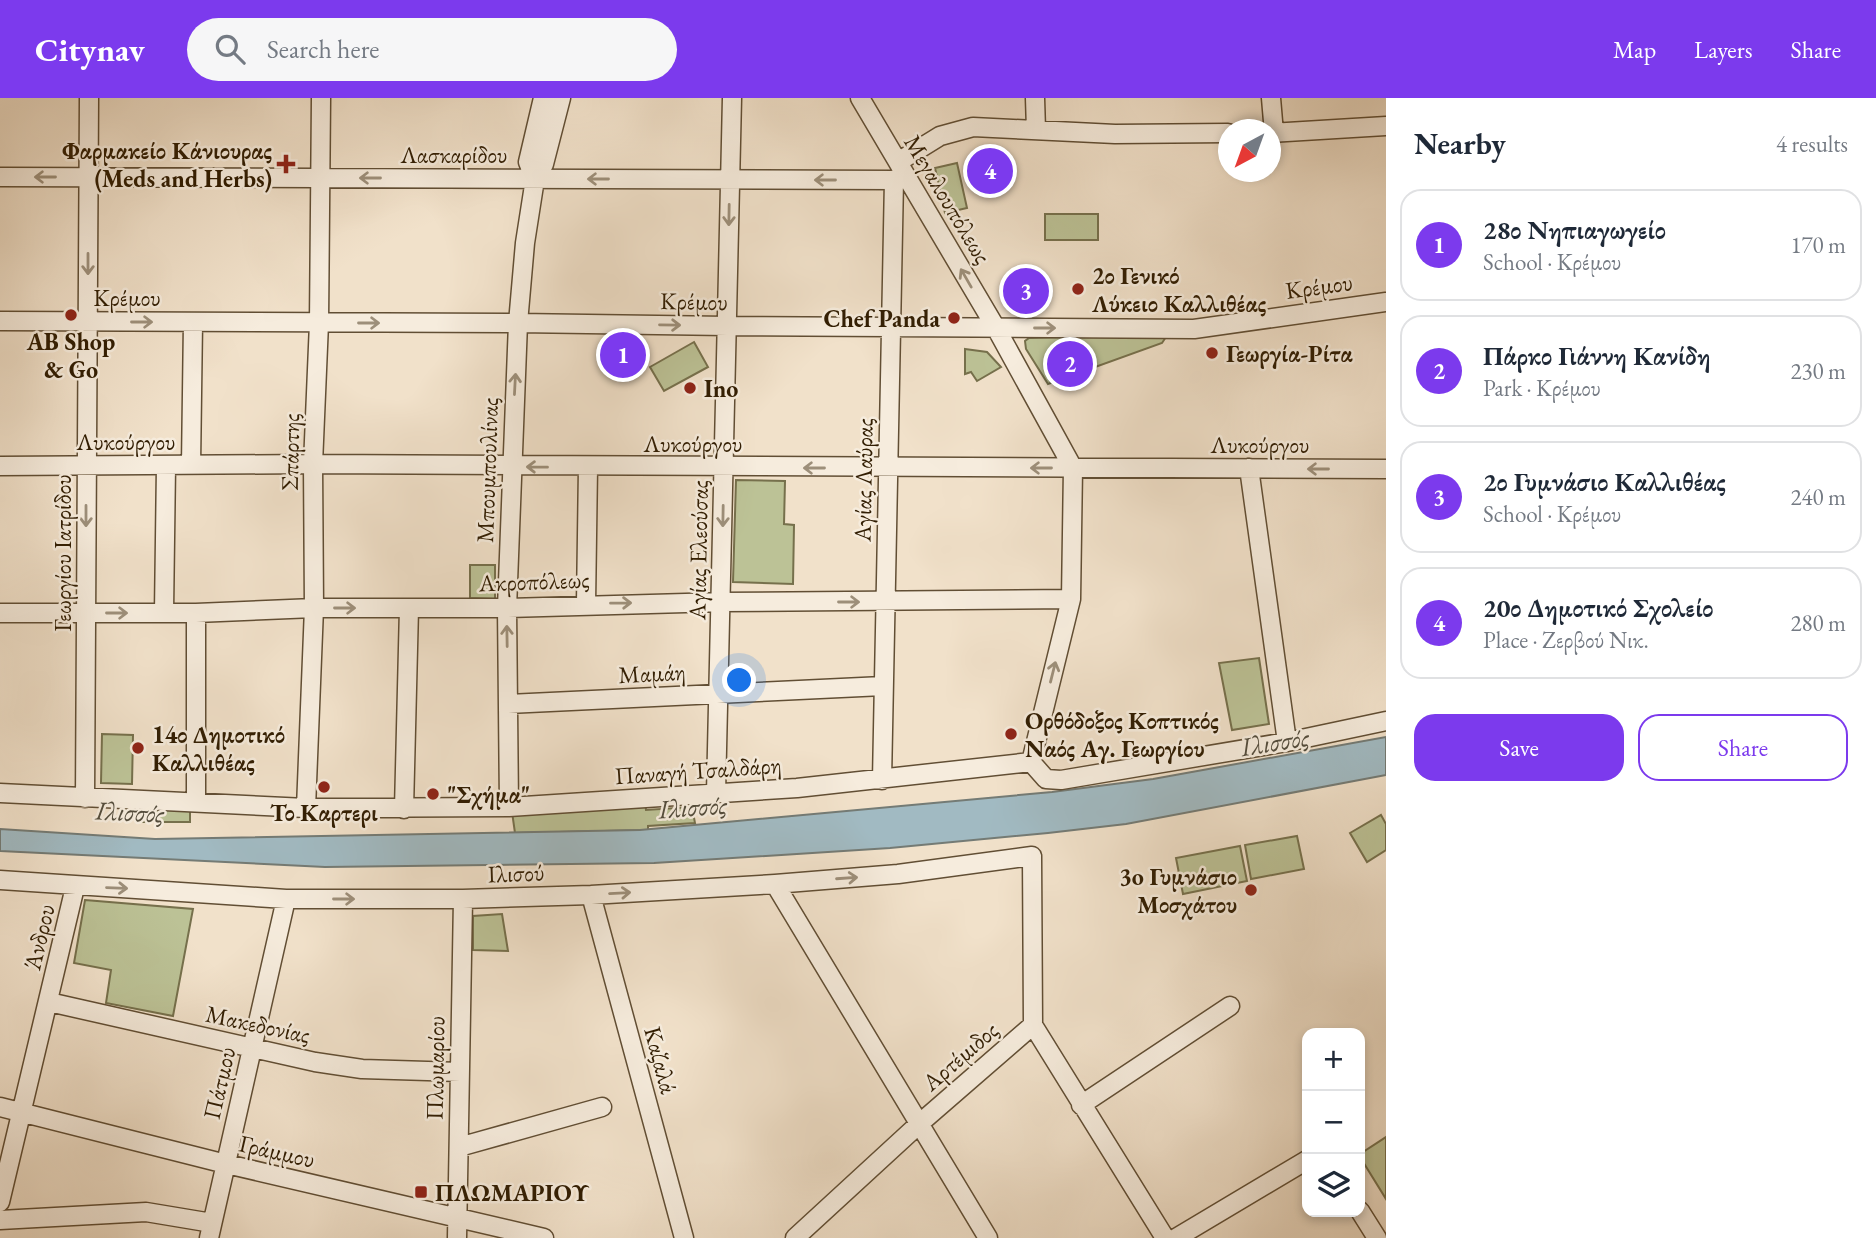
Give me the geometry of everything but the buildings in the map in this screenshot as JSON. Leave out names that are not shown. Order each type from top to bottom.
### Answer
[{"type":"street","name":"Γεωργίου Ιατρίδου","points":[[85,798],[89,98]]},
{"type":"street","name":"Σπάρτης","points":[[306,808],[314,608],[313,464],[319,323],[321,98]]},
{"type":"street","name":"Μπουμπουλίνας","points":[[535,179],[528,162],[543,98]]},
{"type":"street","name":"Μπουμπουλίνας","points":[[509,807],[507,608],[518,323],[525,243],[535,179],[544,164],[561,98]]},
{"type":"street","name":"Αγίας Ελεούσας","points":[[716,793],[732,98]]},
{"type":"street","name":"Μεγαλουπόλεως","points":[[860,98],[899,172],[996,328],[1073,468],[1071,599],[1031,762]]},
{"type":"street","points":[[1035,98],[1036,130]]},
{"type":"street","points":[[1271,98],[1272,119]]},
{"type":"street","points":[[1281,132],[1386,126]]},
{"type":"street","points":[[899,172],[940,136],[973,127],[1115,134],[1218,133]]},
{"type":"street","name":"Λασκαρίδου","points":[[0,177],[730,180],[899,172]]},
{"type":"street","name":"Αγίας Λαύρας","points":[[882,780],[886,468],[890,328],[899,172]]},
{"type":"street","name":"Κρέμου","points":[[0,321],[1194,328],[1386,303]]},
{"type":"street","points":[[191,465],[193,322]]},
{"type":"street","name":"Λυκούργου","points":[[0,466],[313,464],[1386,469]]},
{"type":"street","points":[[164,612],[166,466]]},
{"type":"street","points":[[586,604],[588,467]]},
{"type":"street","points":[[1249,468],[1287,742]]},
{"type":"street","name":"Ακροπόλεως","points":[[0,613],[196,613],[314,608],[507,608],[586,604],[1071,599]]},
{"type":"street","points":[[404,809],[409,608]]},
{"type":"street","points":[[196,613],[196,802]]},
{"type":"street","name":"Μαμάη","points":[[508,704],[883,687]]},
{"type":"street","points":[[1031,762],[1046,779],[1061,780],[1287,742],[1386,721]]},
{"type":"street","name":"Παναγή Τσαλδάρη","points":[[0,793],[306,808],[509,807],[882,780],[1031,762]]},
{"type":"street","name":"Ιλισού","points":[[0,880],[286,899],[463,899],[591,895],[775,884],[898,874],[1032,856]]},
{"type":"street","name":"Αρτέμιδος","points":[[794,1238],[1033,1025],[1032,856]]},
{"type":"street","points":[[775,884],[988,1238]]},
{"type":"street","name":"Άνδρου","points":[[0,1202],[75,887]]},
{"type":"street","name":"Καζαλά","points":[[591,895],[684,1238]]},
{"type":"street","name":"Πάτμου","points":[[210,1230],[286,899]]},
{"type":"street","name":"Πλωμαρίου","points":[[457,1238],[463,899]]},
{"type":"street","name":"Μακεδονίας","points":[[49,1002],[315,1062],[362,1069],[460,1072]]},
{"type":"street","points":[[1081,1105],[1230,1006]]},
{"type":"street","points":[[1033,1025],[1165,1238]]},
{"type":"street","name":"Γράμμου","points":[[0,1107],[225,1164],[544,1238]]},
{"type":"street","points":[[459,1147],[602,1107]]},
{"type":"street","points":[[1176,1238],[1302,1163]]},
{"type":"street","points":[[0,1220],[146,1212],[210,1230]]},
{"type":"street","points":[[1364,1217],[1377,1238]]},
{"type":"green space","points":[[957,163],[967,208],[945,213],[935,168]]},
{"type":"green space","points":[[1045,214],[1098,214],[1098,240],[1045,240]]},
{"type":"green space","points":[[1160,334],[1166,337],[1162,343],[1048,384],[1026,349],[1025,341],[1029,338]]},
{"type":"green space","points":[[694,342],[708,367],[664,391],[650,367]]},
{"type":"green space","points":[[965,349],[987,352],[1001,367],[977,381],[971,372],[965,374]]},
{"type":"green space","points":[[736,480],[785,481],[784,524],[794,525],[793,584],[733,582]]},
{"type":"green space","points":[[470,565],[495,565],[495,599],[470,598]]},
{"type":"green space","points":[[1259,658],[1269,724],[1232,730],[1219,663]]},
{"type":"green space","points":[[102,734],[133,735],[132,784],[101,783]]},
{"type":"green space","points":[[645,802],[646,810],[692,807],[695,823],[648,826],[648,830],[515,833],[512,812]]},
{"type":"green space","points":[[142,803],[190,805],[190,822],[142,822]]},
{"type":"green space","points":[[1381,815],[1386,824],[1386,850],[1367,862],[1350,833]]},
{"type":"green space","points":[[1297,836],[1304,869],[1251,879],[1245,845]]},
{"type":"green space","points":[[1240,846],[1247,881],[1183,894],[1176,858]]},
{"type":"green space","points":[[85,900],[193,909],[173,1016],[106,1003],[111,970],[74,963]]},
{"type":"green space","points":[[502,914],[508,951],[473,950],[473,916]]},
{"type":"green space","points":[[1386,1137],[1386,1199],[1365,1165],[1365,1151]]},
{"type":"water","points":[[1386,737],[1386,775],[1126,824],[890,848],[654,863],[325,867],[0,851],[0,829],[155,839],[640,830],[1052,792],[1153,779]]},
{"type":"place","name":"Φαρμακείο Κάνιουρας (Meds and Herbs)","points":[[286,164]]},
{"type":"place","name":"20ο Δημοτικό Σχολείο","points":[[990,171]]},
{"type":"place","name":"2ο Γενικό Λύκειο Καλλιθέας","points":[[1078,289]]},
{"type":"place","name":"2ο Γυμνάσιο Καλλιθέας","points":[[1026,291]]},
{"type":"place","name":"AB Shop & Go","points":[[71,315]]},
{"type":"place","name":"Chef Panda","points":[[954,318]]},
{"type":"place","name":"Γεωργία-Ρίτα","points":[[1212,353]]},
{"type":"place","name":"28ο Νηπιαγωγείο","points":[[623,355]]},
{"type":"place","name":"Πάρκο Γιάννη Κανίδη","points":[[1070,364]]},
{"type":"place","name":"Ino","points":[[690,388]]},
{"type":"place","name":"Ορθόδοξος Κοπτικός Ναός Αγ. Γεωργίου","points":[[1011,734]]},
{"type":"place","name":"14ο Δημοτικό Καλλιθέας","points":[[138,748]]},
{"type":"place","name":"Το Καρτερι","points":[[324,787]]},
{"type":"place","name":"\"Σχήμα\"","points":[[433,794]]},
{"type":"place","name":"3o Γυμνάσιο Μοσχάτου","points":[[1251,890]]},
{"type":"place","name":"ΠΛΩΜΑΡΙΟΥ","points":[[421,1192]]},
{"type":"water label","name":"Ιλισσός","points":[[1275,742]]},
{"type":"water label","name":"Ιλισσός","points":[[693,807]]},
{"type":"water label","name":"Ιλισσός","points":[[130,812]]}]
